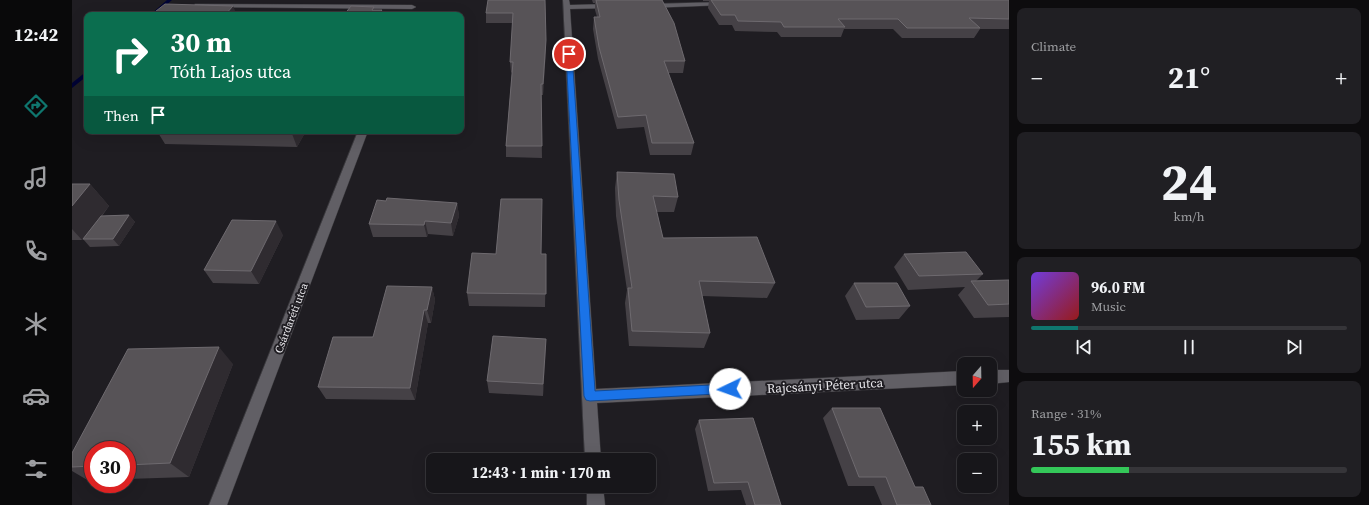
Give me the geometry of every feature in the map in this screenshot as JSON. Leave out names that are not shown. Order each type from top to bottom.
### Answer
[{"type":"street","points":[[192,5],[413,3]]},
{"type":"street","points":[[593,453],[566,4],[621,6]]},
{"type":"street","points":[[637,6],[731,4]]},
{"type":"street","name":"Csárdaréti utca","points":[[218,505],[362,134]]},
{"type":"street","points":[[997,377],[1009,376]]},
{"type":"street","name":"Rajcsányi Péter utca","points":[[590,396],[957,378]]},
{"type":"street","points":[[595,493],[596,505]]},
{"type":"building","points":[[488,0],[545,0],[546,40],[543,84],[541,84],[542,146],[506,146],[513,62],[510,62],[513,13],[486,13]]},
{"type":"building","points":[[596,0],[662,0],[674,23],[685,61],[664,61],[694,143],[652,143],[646,115],[618,117],[599,47],[594,17],[600,17]]},
{"type":"building","points":[[711,0],[1009,0],[1009,19],[969,18],[980,28],[907,28],[898,19],[838,19],[845,27],[784,27],[781,22],[738,21],[735,15],[721,15]]},
{"type":"building","points":[[165,4],[233,6],[228,12],[155,12]]},
{"type":"building","points":[[351,6],[374,7],[372,10],[382,10],[380,12],[346,12]]},
{"type":"building","points":[[617,172],[674,174],[678,197],[653,196],[663,238],[757,237],[775,283],[699,281],[710,333],[632,331],[628,288],[632,288],[619,200]]},
{"type":"building","points":[[72,184],[90,184],[72,206]]},
{"type":"building","points":[[387,198],[457,203],[451,223],[425,221],[424,225],[369,224],[377,200],[386,201]]},
{"type":"building","points":[[501,199],[542,199],[541,254],[546,254],[546,294],[467,293],[472,253],[496,254]]},
{"type":"building","points":[[129,215],[113,239],[83,239],[101,216]]},
{"type":"building","points":[[232,220],[276,221],[251,271],[204,270]]},
{"type":"building","points":[[966,252],[983,274],[919,276],[904,254]]},
{"type":"building","points":[[1009,280],[1009,304],[988,305],[971,281]]},
{"type":"building","points":[[854,283],[897,283],[910,306],[866,307]]},
{"type":"building","points":[[387,286],[432,287],[427,310],[424,310],[410,388],[318,387],[333,337],[373,337]]},
{"type":"building","points":[[493,336],[546,339],[543,384],[487,381]]},
{"type":"building","points":[[219,347],[170,463],[136,465],[136,441],[84,441],[84,466],[72,467],[72,453],[128,349]]},
{"type":"building","points":[[832,408],[880,408],[915,487],[923,487],[931,505],[897,505],[886,477],[859,477]]},
{"type":"building","points":[[753,418],[781,505],[755,505],[748,482],[714,483],[699,420]]},
{"type":"waterway","points":[[156,12],[170,0]]},
{"type":"waterway","points":[[72,86],[84,76]]},
{"type":"route","points":[[569,54],[590,396],[730,389]]}]
